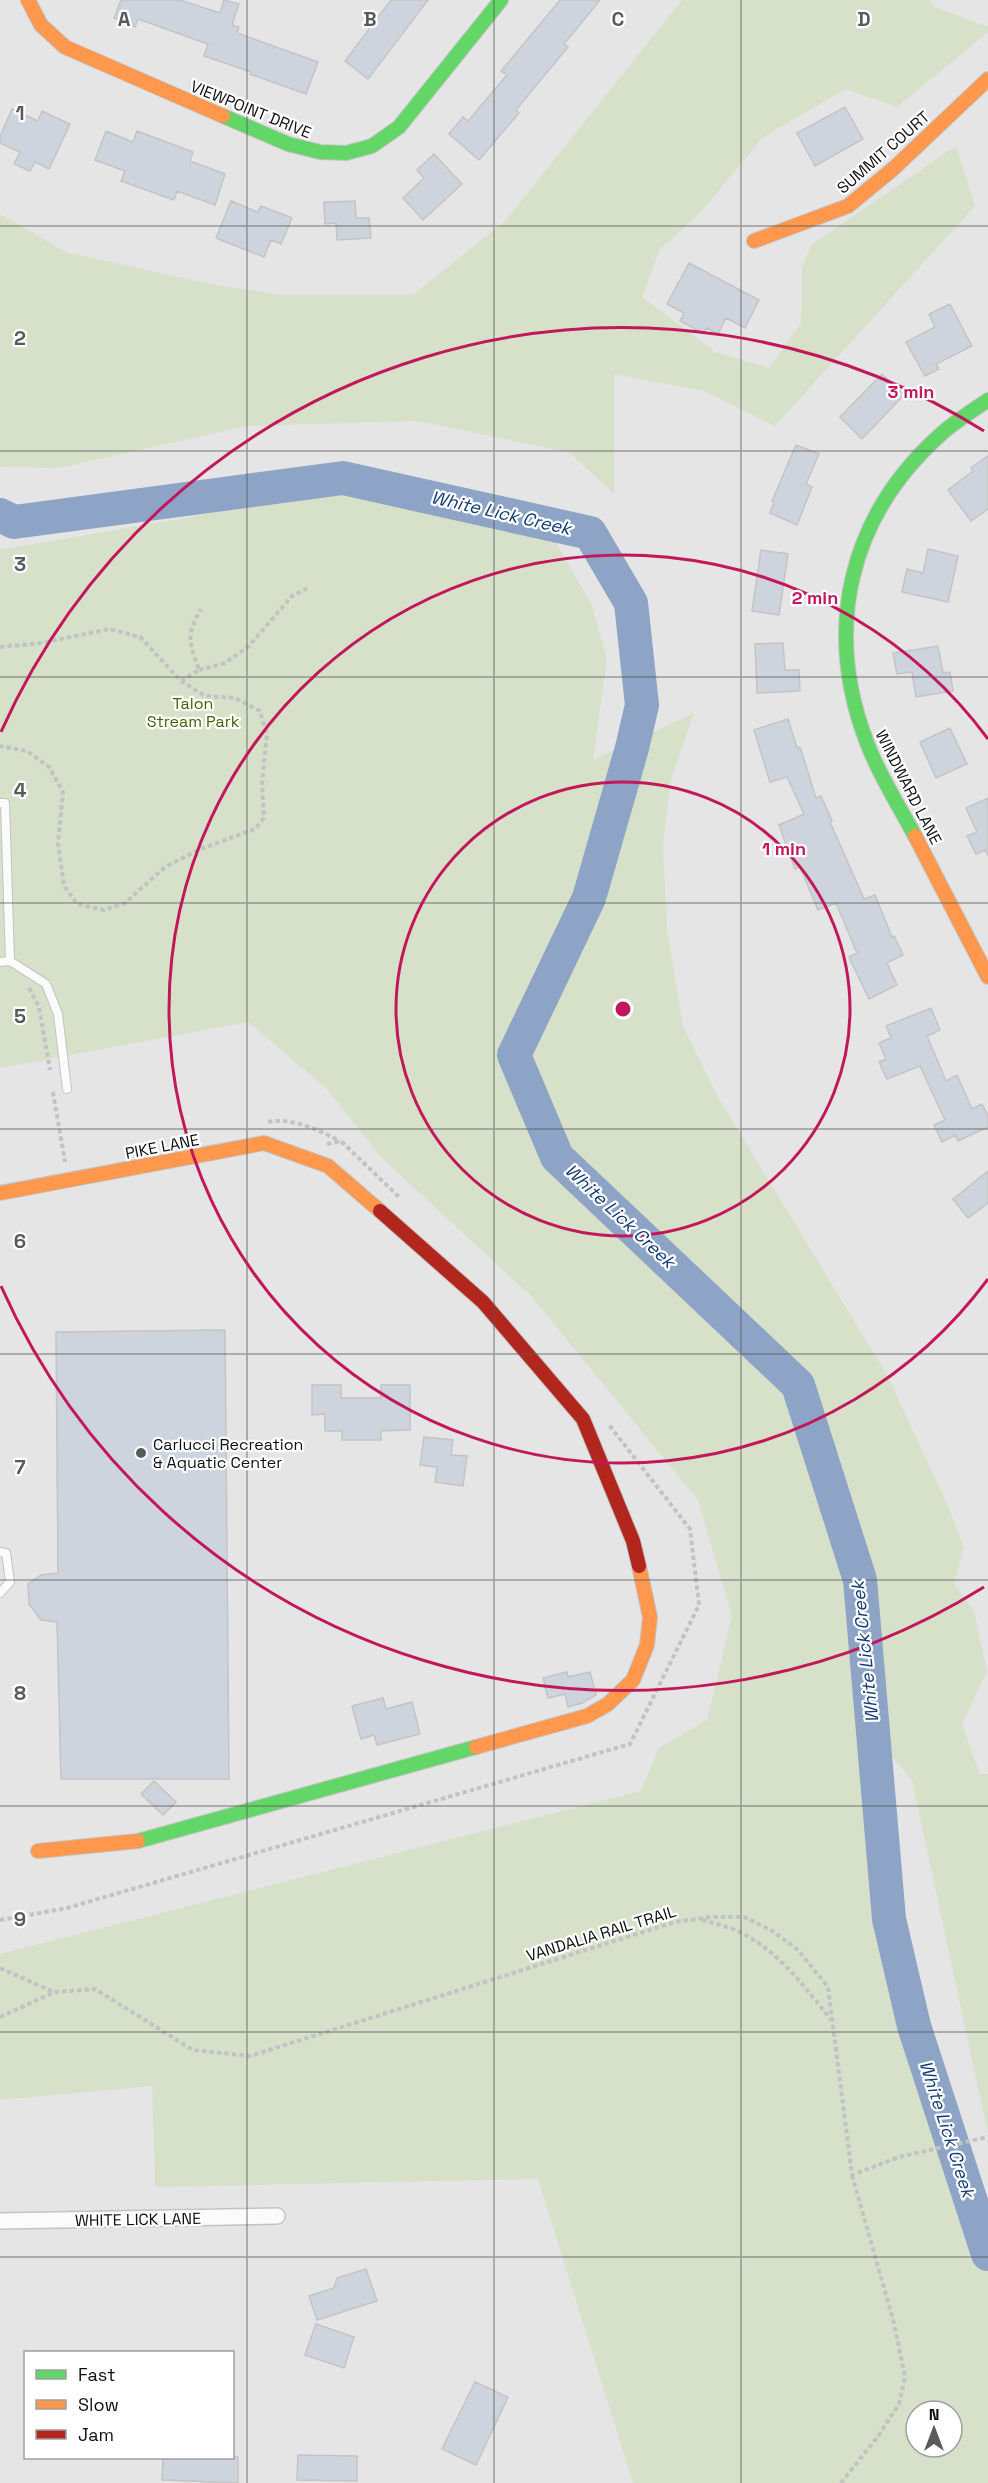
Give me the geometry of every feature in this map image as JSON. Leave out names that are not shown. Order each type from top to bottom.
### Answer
[{"type":"street","name":"VIEWPOINT DRIVE","points":[[28,0],[31,11],[51,36],[84,57],[288,144],[310,150],[345,154],[381,142],[399,127],[501,0]]},
{"type":"street","name":"SUMMIT COURT","points":[[754,241],[848,206],[893,169],[988,79]]},
{"type":"street","name":"WINDWARD LANE","points":[[988,400],[940,435],[889,491],[858,555],[850,582],[846,611],[846,648],[849,678],[867,743],[988,977]]},
{"type":"street","name":"PIKE LANE","points":[[0,1193],[264,1143],[328,1166],[434,1256],[483,1302],[583,1419],[633,1541],[650,1617],[647,1645],[633,1680],[608,1704],[587,1716],[147,1840],[39,1851]]},
{"type":"street","name":"WHITE LICK LANE","points":[[0,2221],[277,2216]]},
{"type":"lane","points":[[0,803],[5,803],[9,961]]},
{"type":"lane","points":[[0,962],[9,961],[46,984],[58,1014],[67,1089]]},
{"type":"lane","points":[[0,1552],[6,1553],[10,1582],[0,1593]]},
{"type":"path","points":[[181,681],[199,670],[225,663],[249,646],[292,597],[308,588]]},
{"type":"path","points":[[199,670],[192,648],[190,629],[201,609]]},
{"type":"path","points":[[0,646],[42,644],[109,629],[141,636],[181,681],[205,696],[235,698],[260,711],[267,735],[262,783],[264,818],[255,829],[198,850],[165,867],[125,903],[104,910],[77,904],[64,886],[58,843],[63,792],[49,767],[27,751],[0,746]]},
{"type":"path","points":[[26,984],[39,1007],[65,1163],[76,1161]]},
{"type":"path","points":[[256,1124],[277,1120],[318,1130],[341,1141],[406,1204]]},
{"type":"path","points":[[321,1145],[341,1141]]},
{"type":"path","points":[[0,1920],[67,1908],[630,1744],[699,1605],[690,1529],[603,1418]]},
{"type":"path","name":"VANDALIA RAIL TRAIL","points":[[55,1992],[95,1989],[193,2050],[250,2056],[675,1922],[698,1918],[744,1917],[771,1930],[798,1950],[828,1987],[852,2175],[894,2323],[904,2377],[899,2404],[879,2435],[841,2483]]},
{"type":"path","points":[[698,1918],[734,1930],[764,1946],[798,1978],[833,2022]]},
{"type":"path","points":[[0,1968],[55,1992]]},
{"type":"path","points":[[0,2017],[55,1992]]},
{"type":"path","points":[[852,2175],[899,2157],[988,2137]]},
{"type":"green space","points":[[682,0],[931,0],[934,7],[988,27],[988,32],[897,107],[846,89],[763,137],[701,212],[660,249],[642,297],[715,352],[769,368],[801,323],[802,268],[811,245],[956,146],[975,206],[775,426],[704,391],[614,374],[614,494],[570,453],[419,421],[247,426],[59,468],[0,467],[0,214],[66,252],[205,283],[280,295],[413,295],[505,221]]},
{"type":"green space","name":"Talon Stream Park","points":[[339,491],[454,513],[553,538],[591,603],[607,659],[593,760],[694,713],[670,782],[663,847],[667,929],[683,1026],[718,1097],[887,1375],[948,1506],[964,1548],[954,1584],[974,1611],[987,1671],[962,1724],[980,1774],[988,1774],[988,2134],[912,1780],[873,1734],[889,1919],[914,2026],[988,2254],[988,2483],[633,2483],[538,2179],[155,2187],[152,2086],[0,2100],[0,1954],[641,1791],[659,1748],[707,1720],[732,1616],[698,1500],[532,1297],[383,1159],[326,1088],[248,1022],[0,1068],[0,548],[6,549]]},
{"type":"building","points":[[121,0],[180,0],[220,13],[224,0],[239,4],[232,25],[239,27],[237,33],[318,62],[306,94],[204,56],[208,44],[138,19],[135,27],[114,18]]},
{"type":"building","points":[[391,0],[428,0],[368,79],[345,61]]},
{"type":"building","points":[[560,0],[600,0],[564,44],[568,47],[516,110],[519,113],[479,160],[449,134],[463,117],[468,121],[507,75],[501,71]]},
{"type":"building","points":[[845,107],[863,139],[815,166],[797,133]]},
{"type":"building","points":[[12,109],[38,121],[42,111],[70,124],[49,169],[35,162],[30,171],[14,164],[20,152],[0,143],[0,137]]},
{"type":"building","points":[[106,131],[133,142],[137,131],[193,152],[190,161],[225,174],[215,205],[177,191],[174,200],[121,181],[125,171],[95,160]]},
{"type":"building","points":[[434,154],[462,184],[423,220],[403,198],[424,178],[417,170]]},
{"type":"building","points":[[231,201],[258,212],[261,206],[292,218],[281,244],[271,240],[264,257],[216,238]]},
{"type":"building","points":[[355,201],[356,218],[369,218],[371,238],[337,240],[336,223],[325,224],[324,202]]},
{"type":"building","points":[[689,263],[759,300],[745,328],[726,318],[718,334],[707,328],[703,333],[680,321],[684,313],[667,304]]},
{"type":"building","points":[[950,304],[972,346],[936,364],[939,369],[925,376],[906,342],[935,327],[929,314]]},
{"type":"building","points":[[882,374],[904,395],[862,439],[840,417]]},
{"type":"building","points":[[796,445],[819,454],[806,484],[812,487],[797,525],[770,513],[774,502],[772,501]]},
{"type":"building","points":[[988,456],[988,509],[971,521],[948,490],[973,471],[971,468]]},
{"type":"building","points":[[928,549],[958,556],[948,602],[902,592],[907,569],[923,573]]},
{"type":"building","points":[[761,550],[788,554],[779,615],[752,611]]},
{"type":"building","points":[[783,643],[785,670],[799,670],[800,691],[757,693],[755,644]]},
{"type":"building","points":[[938,646],[943,673],[950,672],[953,691],[916,697],[912,672],[897,674],[893,653]]},
{"type":"building","points":[[788,719],[797,748],[800,747],[816,798],[821,796],[864,899],[875,895],[892,937],[894,936],[903,955],[887,963],[897,985],[869,999],[849,957],[857,953],[836,903],[818,910],[800,867],[795,869],[779,825],[804,814],[787,777],[770,782],[754,730]]},
{"type":"building","points":[[950,728],[967,764],[936,778],[920,742]]},
{"type":"building","points":[[988,798],[988,856],[985,850],[976,854],[967,836],[977,832],[966,808]]},
{"type":"building","points":[[931,1008],[940,1030],[927,1036],[946,1081],[957,1075],[972,1109],[982,1104],[988,1116],[988,1127],[958,1141],[955,1135],[942,1142],[934,1125],[945,1120],[920,1066],[887,1079],[879,1062],[886,1059],[879,1043],[891,1038],[886,1026]]},
{"type":"building","points":[[988,1171],[988,1203],[968,1218],[953,1199]]},
{"type":"building","name":"Carlucci Recreation & Aquatic Center","points":[[225,1330],[229,1779],[61,1779],[57,1622],[41,1620],[29,1604],[28,1584],[41,1575],[58,1573],[56,1332]]},
{"type":"building","points":[[312,1385],[341,1385],[341,1398],[381,1398],[381,1385],[410,1385],[410,1430],[381,1431],[381,1440],[342,1440],[342,1431],[325,1431],[325,1414],[312,1415]]},
{"type":"building","points":[[424,1437],[453,1440],[451,1455],[467,1456],[463,1486],[435,1482],[437,1467],[420,1465]]},
{"type":"building","points":[[567,1672],[568,1677],[590,1672],[596,1695],[582,1703],[568,1707],[565,1694],[548,1698],[543,1678]]},
{"type":"building","points":[[383,1698],[386,1709],[412,1702],[420,1734],[377,1745],[374,1735],[361,1739],[352,1706]]},
{"type":"building","points":[[154,1781],[176,1802],[163,1815],[141,1794]]},
{"type":"building","points":[[366,2269],[377,2301],[317,2320],[309,2296],[334,2288],[337,2278]]},
{"type":"building","points":[[316,2324],[354,2337],[344,2368],[305,2355]]},
{"type":"building","points":[[475,2382],[508,2397],[476,2465],[442,2449]]},
{"type":"building","points":[[298,2455],[357,2456],[357,2481],[297,2480]]},
{"type":"building","points":[[238,2457],[238,2483],[162,2480],[163,2459],[234,2459]]},
{"type":"waterway","name":"White Lick Creek","points":[[0,515],[14,522],[343,478],[590,533],[631,603],[642,705],[632,748],[589,898],[514,1055],[557,1157],[798,1385],[860,1580],[889,1919],[914,2026],[988,2254]]},
{"type":"traffic: fast","points":[[223,116],[288,144],[320,152],[346,153],[372,146],[399,127],[501,0]]},
{"type":"traffic: fast","points":[[915,836],[872,755],[854,700],[847,658],[847,617],[853,577],[865,538],[884,502],[909,467],[945,430],[988,400]]},
{"type":"traffic: fast","points":[[138,1841],[476,1747]]},
{"type":"traffic: slow","points":[[28,0],[41,25],[65,47],[223,116]]},
{"type":"traffic: slow","points":[[754,241],[848,206],[893,169],[988,79]]},
{"type":"traffic: slow","points":[[915,836],[988,977]]},
{"type":"traffic: slow","points":[[0,1193],[264,1143],[328,1166],[380,1211]]},
{"type":"traffic: slow","points":[[476,1747],[587,1716],[608,1704],[633,1680],[647,1645],[650,1617],[639,1566]]},
{"type":"traffic: slow","points":[[38,1851],[138,1841]]},
{"type":"traffic: jam","points":[[380,1211],[483,1302],[583,1419],[633,1541],[639,1566]]},
{"type":"place","name":"Carlucci Recreation & Aquatic Center","points":[[141,1453]]}]
